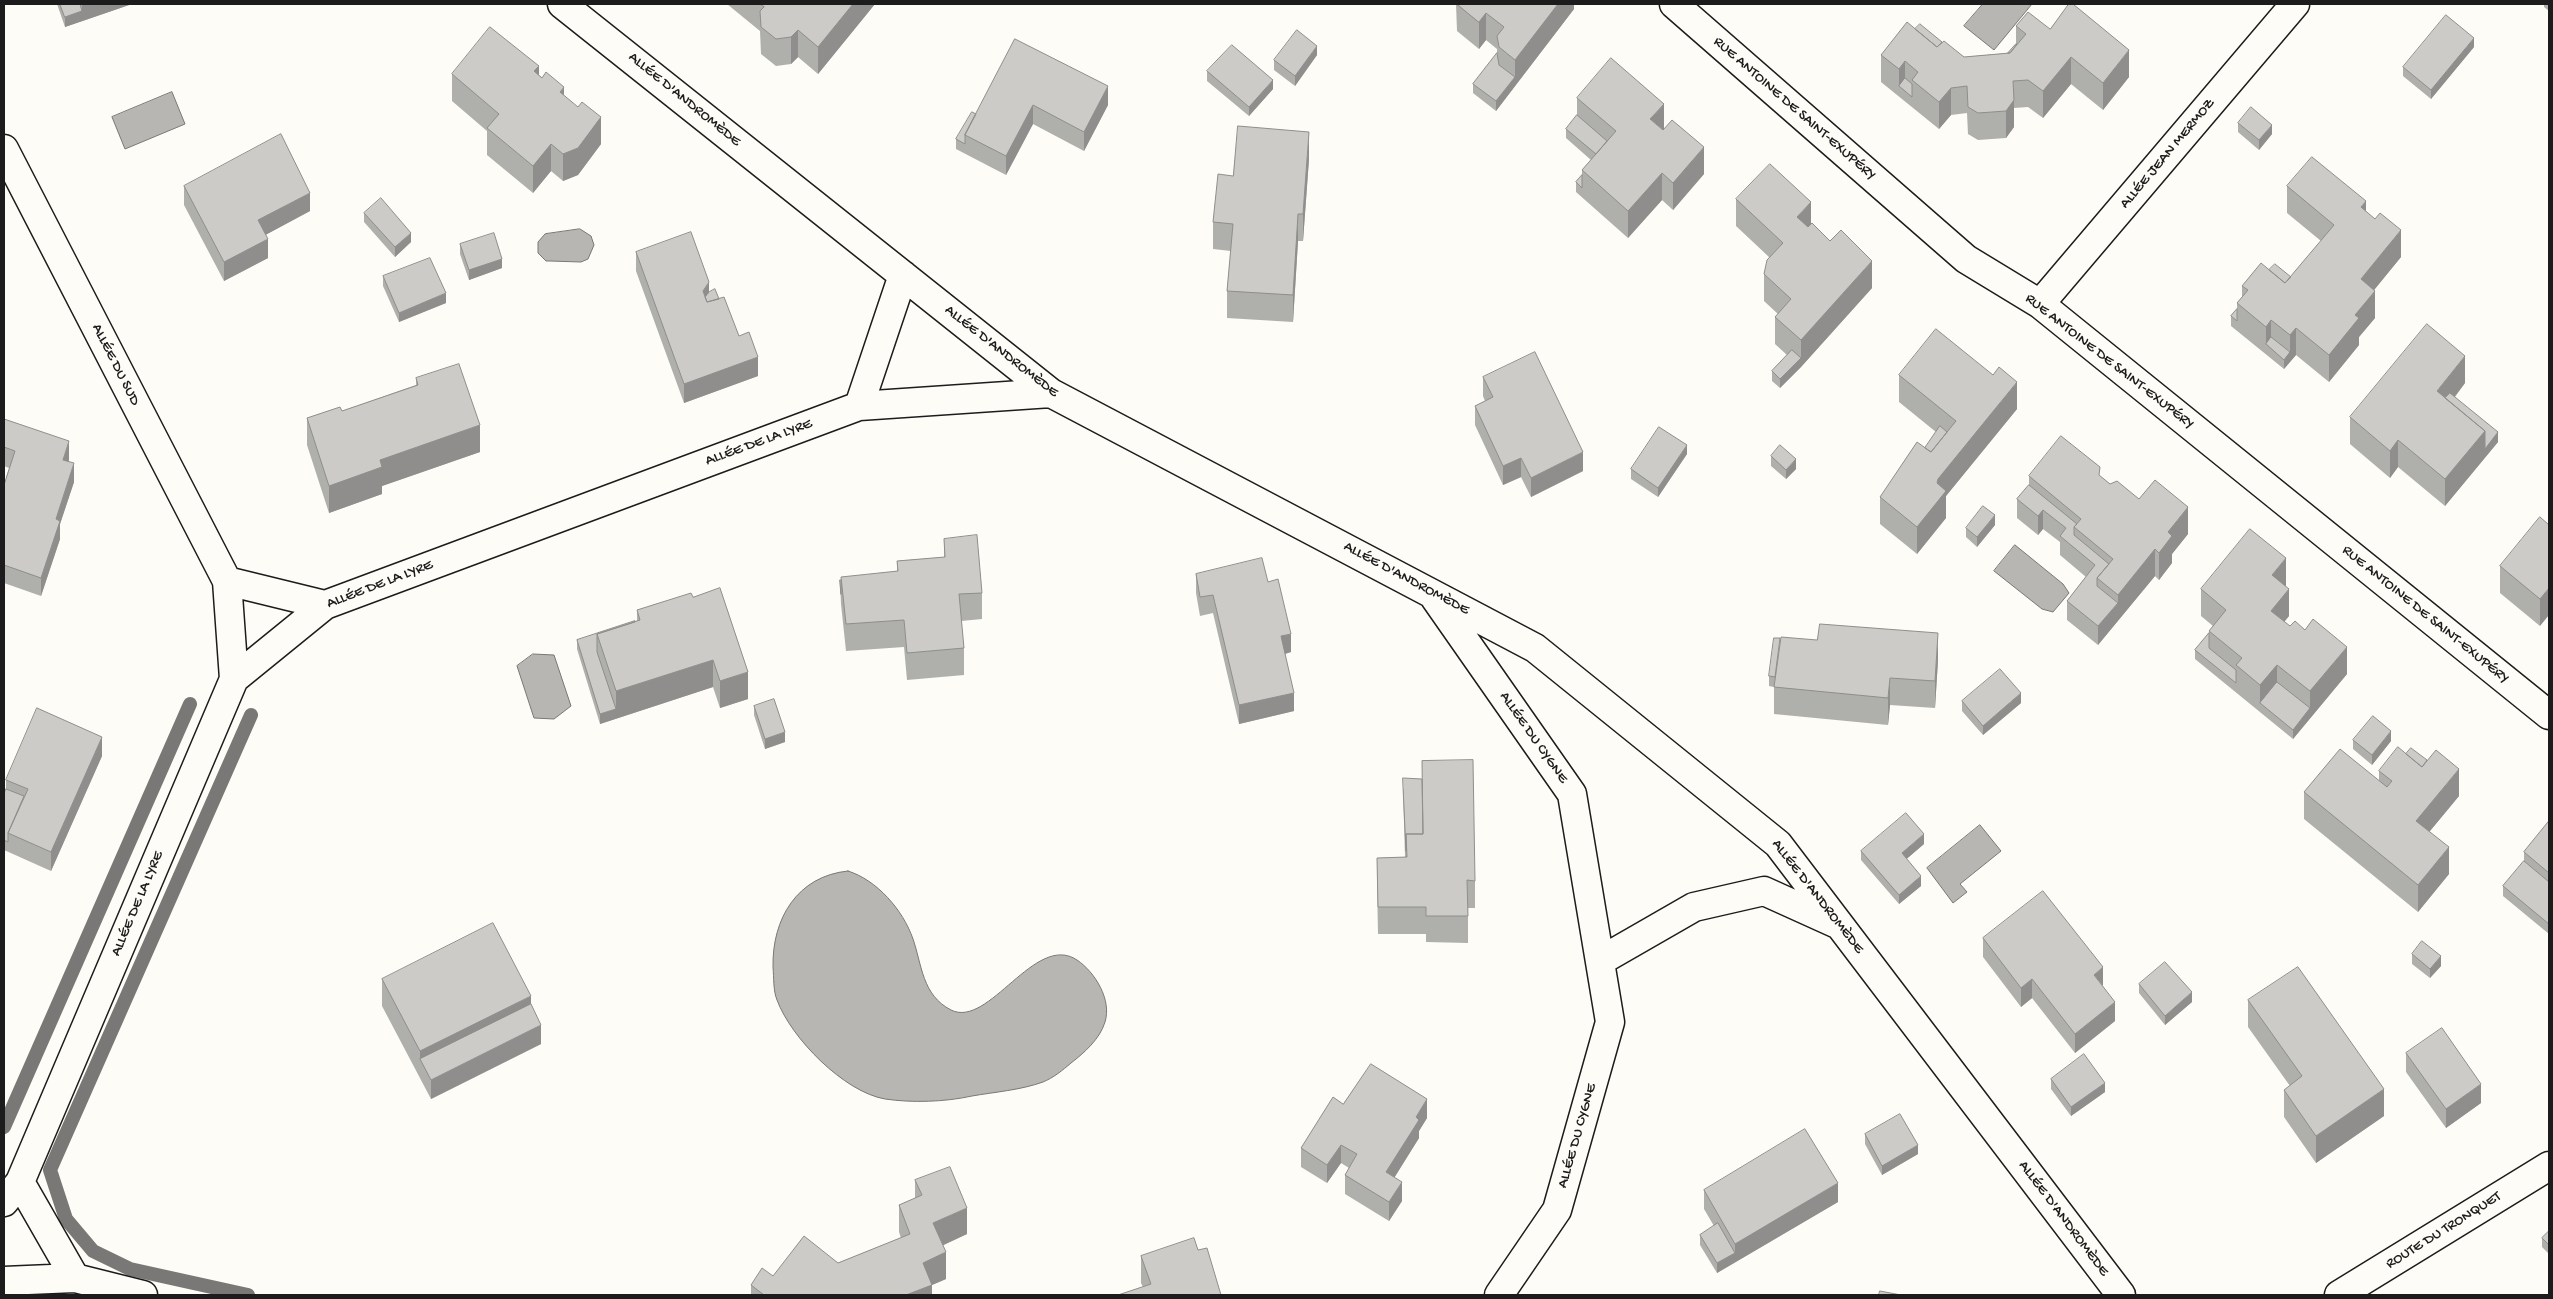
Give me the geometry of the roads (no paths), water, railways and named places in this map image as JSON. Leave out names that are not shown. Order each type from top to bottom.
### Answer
[{"type":"street","name":"ALLÉE D'ANDROMÈDE","points":[[562,4],[1051,393],[1535,648],[1778,844],[2120,1295]]},
{"type":"street","name":"RUE ANTOINE DE SAINT-EXUPÉRY","points":[[1674,4],[1966,259],[2040,304],[2549,715]]},
{"type":"street","name":"ALLÉE JEAN MERMOZ","points":[[2040,304],[2295,4]]},
{"type":"street","name":"ALLÉE DU SUD","points":[[4,150],[227,581],[234,679]]},
{"type":"street","points":[[859,406],[903,275]]},
{"type":"street","name":"ALLÉE DE LA LYRE","points":[[12,1192],[234,679],[326,604],[859,406],[1051,393]]},
{"type":"street","points":[[227,581],[326,604]]},
{"type":"street","name":"ALLÉE DU CYGNE","points":[[1431,592],[1572,794],[1610,1022],[1557,1210],[1499,1295]]},
{"type":"street","points":[[1600,961],[1694,907],[1764,891],[1840,925]]},
{"type":"street","name":"ROUTE DU TRONQUET","points":[[2339,1295],[2549,1166]]},
{"type":"street","points":[[12,1192],[75,1278]]},
{"type":"street","points":[[4,1281],[75,1278],[143,1295]]},
{"type":"waterway","points":[[4,1127],[190,704]]},
{"type":"waterway","points":[[248,1295],[130,1269],[93,1251],[66,1219],[50,1170],[251,715]]}]
